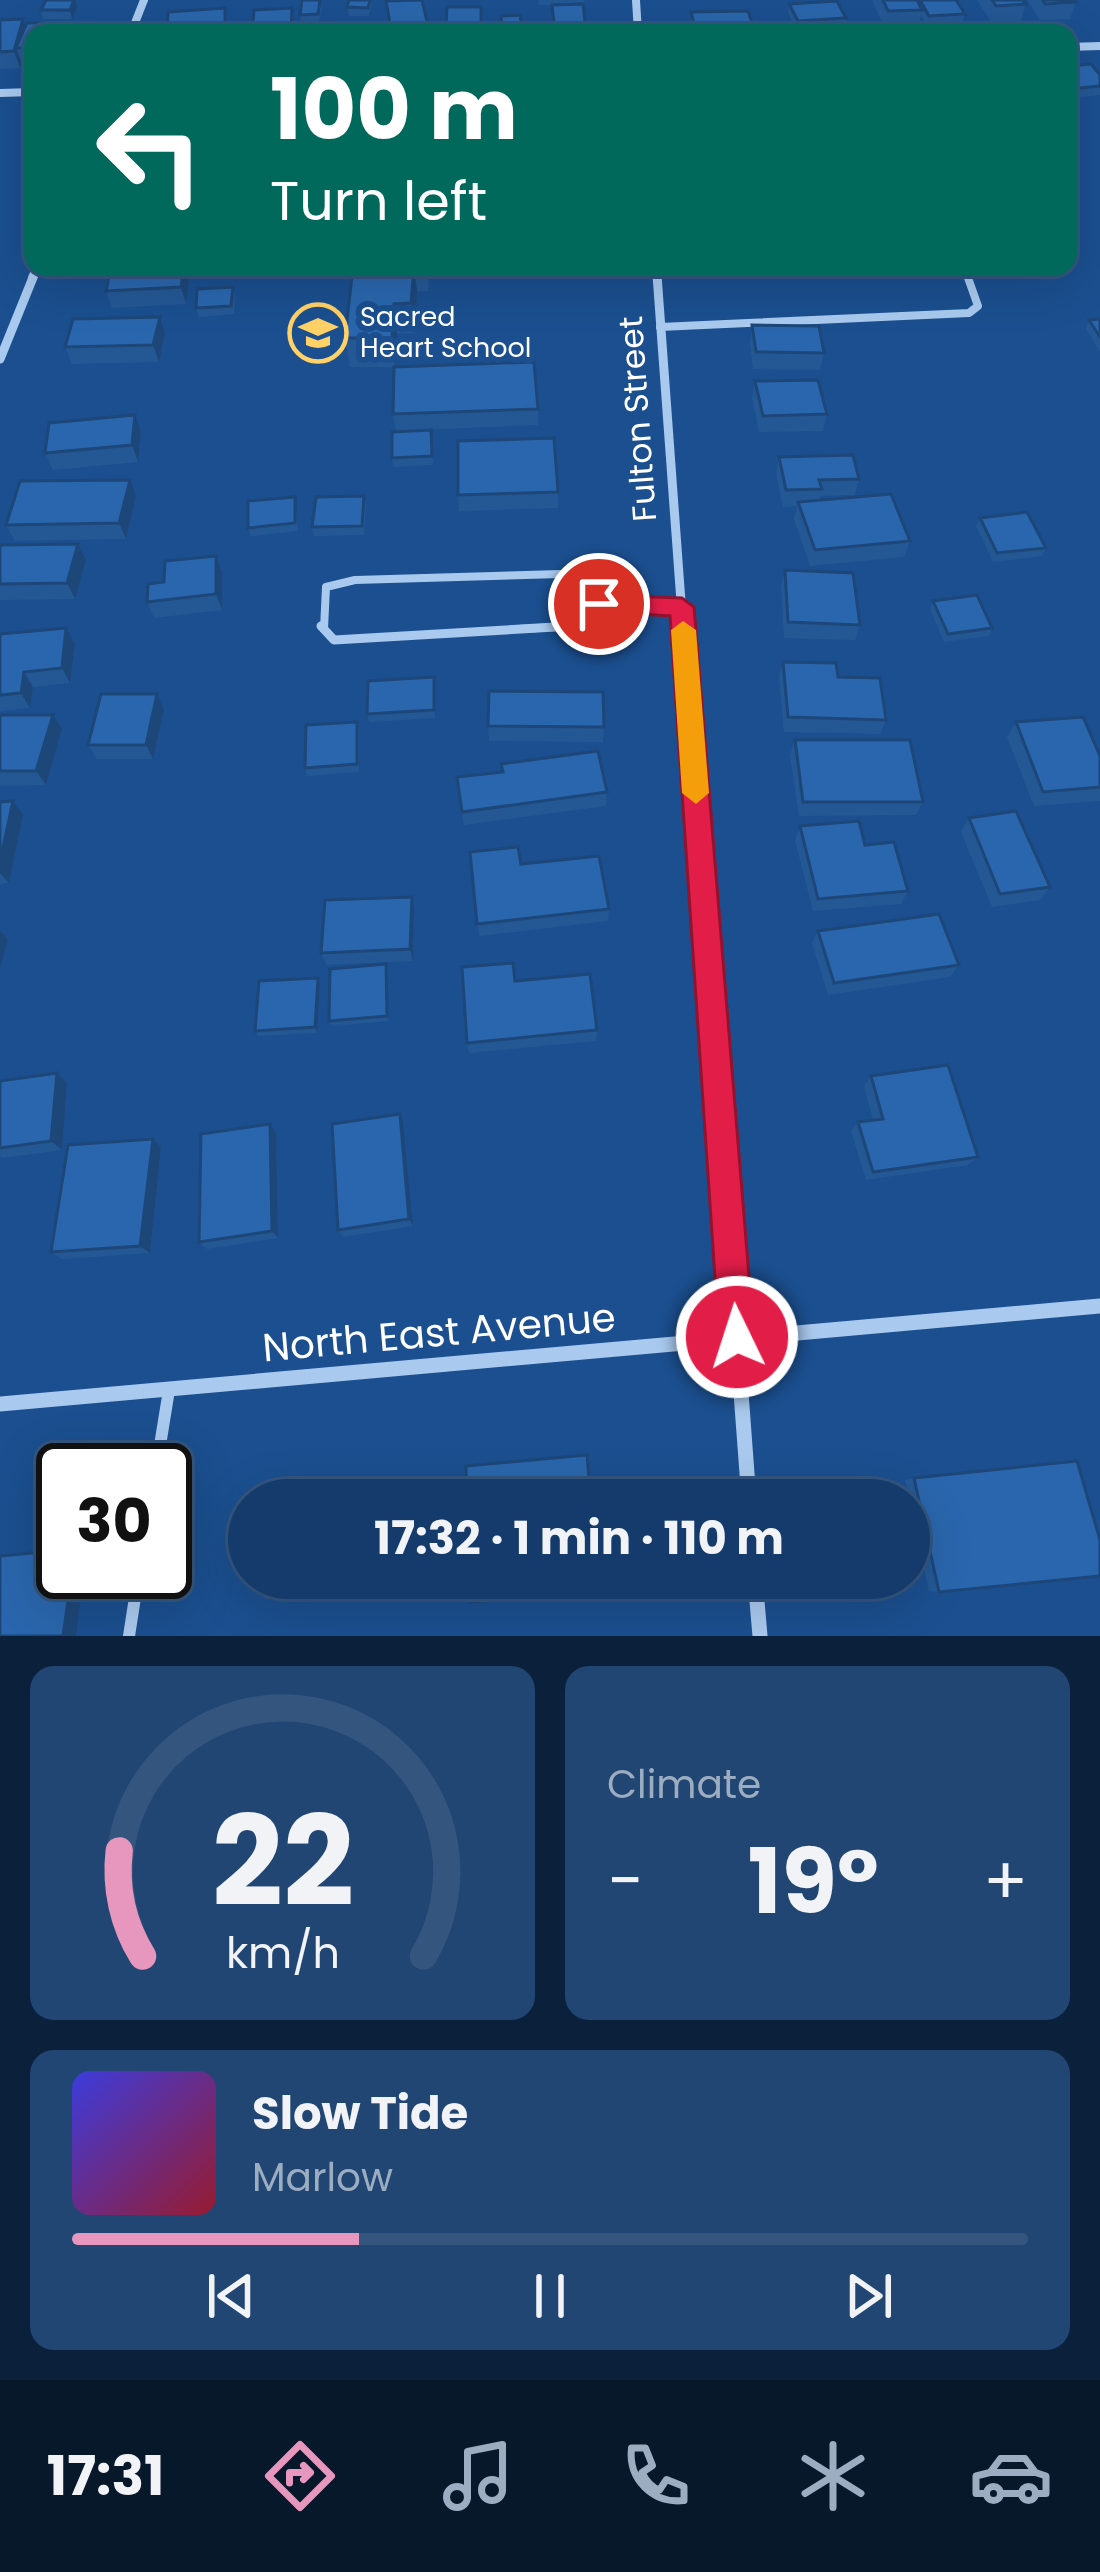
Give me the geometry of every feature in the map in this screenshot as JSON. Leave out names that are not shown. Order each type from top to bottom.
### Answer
[{"type":"street","points":[[0,359],[33,276]]},
{"type":"street","name":"Fulton Street","points":[[657,276],[747,1479]]},
{"type":"street","name":"North East Avenue","points":[[0,1404],[1100,1306]]},
{"type":"street","points":[[757,1599],[760,1636]]},
{"type":"lane","points":[[660,327],[969,313],[978,306],[967,276]]},
{"type":"lane","points":[[595,573],[599,604],[597,625],[334,640],[321,626],[326,587],[355,580],[595,573]]},
{"type":"lane","points":[[599,604],[682,607]]},
{"type":"lane","points":[[160,1443],[169,1390]]},
{"type":"lane","points":[[129,1636],[135,1599]]},
{"type":"building","points":[[46,0],[74,0],[70,10],[41,10]]},
{"type":"building","points":[[302,0],[320,0],[318,14],[300,15]]},
{"type":"building","points":[[349,0],[370,0],[368,8],[347,7]]},
{"type":"building","points":[[422,0],[428,24],[390,24],[386,1]]},
{"type":"building","points":[[883,0],[917,0],[922,10],[888,11]]},
{"type":"building","points":[[920,0],[956,0],[965,14],[929,16]]},
{"type":"building","points":[[992,0],[1023,0],[1026,4],[996,6]]},
{"type":"building","points":[[1043,0],[1074,0],[1076,2],[1045,4]]},
{"type":"building","points":[[837,1],[846,18],[798,21],[789,4]]},
{"type":"building","points":[[583,4],[585,24],[554,24],[552,5]]},
{"type":"building","points":[[447,7],[481,7],[481,24],[446,24]]},
{"type":"building","points":[[225,8],[225,24],[167,24],[168,12]]},
{"type":"building","points":[[292,8],[291,24],[253,24],[254,10]]},
{"type":"building","points":[[748,11],[752,24],[694,24],[691,12]]},
{"type":"building","points":[[520,15],[522,24],[502,24],[501,16]]},
{"type":"building","points":[[23,19],[14,51],[0,52],[0,20]]},
{"type":"building","points":[[1091,64],[1100,75],[1100,86],[1077,88],[1077,65]]},
{"type":"building","points":[[109,276],[183,276],[181,287],[106,291]]},
{"type":"building","points":[[352,276],[413,276],[411,303],[394,304],[392,338],[345,338]]},
{"type":"building","points":[[233,287],[231,306],[196,308],[197,289]]},
{"type":"building","points":[[160,317],[153,345],[65,347],[73,319]]},
{"type":"building","points":[[1100,319],[1100,337],[1089,320]]},
{"type":"building","points":[[752,325],[819,326],[824,353],[756,352]]},
{"type":"building","points":[[534,362],[538,409],[393,414],[394,367]]},
{"type":"building","points":[[818,380],[827,414],[763,416],[755,381]]},
{"type":"building","points":[[135,415],[132,445],[45,453],[49,423]]},
{"type":"building","points":[[431,430],[432,456],[392,458],[392,432]]},
{"type":"building","points":[[554,438],[558,492],[458,495],[458,441]]},
{"type":"building","points":[[853,455],[859,479],[819,480],[822,489],[786,490],[779,457]]},
{"type":"building","points":[[130,480],[119,523],[6,525],[20,481]]},
{"type":"building","points":[[891,494],[910,541],[815,550],[798,502]]},
{"type":"building","points":[[364,496],[362,526],[312,527],[316,497]]},
{"type":"building","points":[[295,497],[295,523],[248,528],[248,501]]},
{"type":"building","points":[[1027,512],[1046,548],[997,553],[980,518]]},
{"type":"building","points":[[78,544],[67,583],[0,584],[0,545]]},
{"type":"building","points":[[216,556],[216,594],[147,602],[148,584],[164,582],[165,561]]},
{"type":"building","points":[[785,570],[853,573],[860,625],[788,622]]},
{"type":"building","points":[[977,595],[992,628],[948,634],[933,601]]},
{"type":"building","points":[[66,628],[62,668],[24,672],[21,693],[0,695],[0,634]]},
{"type":"building","points":[[783,662],[836,663],[838,677],[880,678],[886,720],[788,717]]},
{"type":"building","points":[[434,677],[434,710],[367,714],[368,681]]},
{"type":"building","points":[[489,691],[603,692],[604,727],[488,726]]},
{"type":"building","points":[[101,694],[157,694],[146,745],[88,745]]},
{"type":"building","points":[[0,715],[53,715],[36,771],[0,771]]},
{"type":"building","points":[[1083,717],[1100,756],[1100,787],[1043,792],[1016,722]]},
{"type":"building","points":[[357,722],[357,764],[305,768],[306,725]]},
{"type":"building","points":[[795,740],[910,740],[923,802],[803,802]]},
{"type":"building","points":[[598,751],[607,792],[462,812],[457,777],[503,772],[501,764]]},
{"type":"building","points":[[13,801],[0,861],[0,802]]},
{"type":"building","points":[[1016,811],[1050,887],[1000,894],[969,818]]},
{"type":"building","points":[[859,821],[865,845],[894,842],[908,891],[818,899],[800,826]]},
{"type":"building","points":[[518,847],[521,864],[599,856],[609,909],[477,924],[470,852]]},
{"type":"building","points":[[412,897],[410,949],[321,953],[325,900]]},
{"type":"building","points":[[939,914],[959,965],[834,983],[818,931]]},
{"type":"building","points":[[513,963],[515,981],[590,974],[597,1030],[467,1043],[462,967]]},
{"type":"building","points":[[386,964],[387,1016],[329,1021],[330,969]]},
{"type":"building","points":[[318,978],[315,1027],[255,1031],[259,981]]},
{"type":"building","points":[[948,1065],[978,1157],[873,1172],[858,1122],[883,1119],[871,1076]]},
{"type":"building","points":[[57,1073],[51,1141],[0,1148],[0,1081]]},
{"type":"building","points":[[400,1114],[409,1219],[338,1230],[332,1124]]},
{"type":"building","points":[[270,1124],[272,1231],[199,1242],[201,1134]]},
{"type":"building","points":[[153,1139],[140,1246],[51,1252],[68,1145]]},
{"type":"building","points":[[587,1455],[589,1479],[466,1479],[466,1466]]},
{"type":"building","points":[[1077,1461],[1100,1540],[1100,1576],[939,1592],[930,1551],[930,1479],[914,1478]]},
{"type":"building","points":[[36,1553],[36,1599],[68,1599],[63,1636],[0,1636],[0,1556]]},
{"type":"slow traffic","points":[[683,630],[696,793]]},
{"type":"place","name":"Sacred Heart School","points":[[318,333]]},
{"type":"route","points":[[599,604],[682,607],[737,1337]]}]
